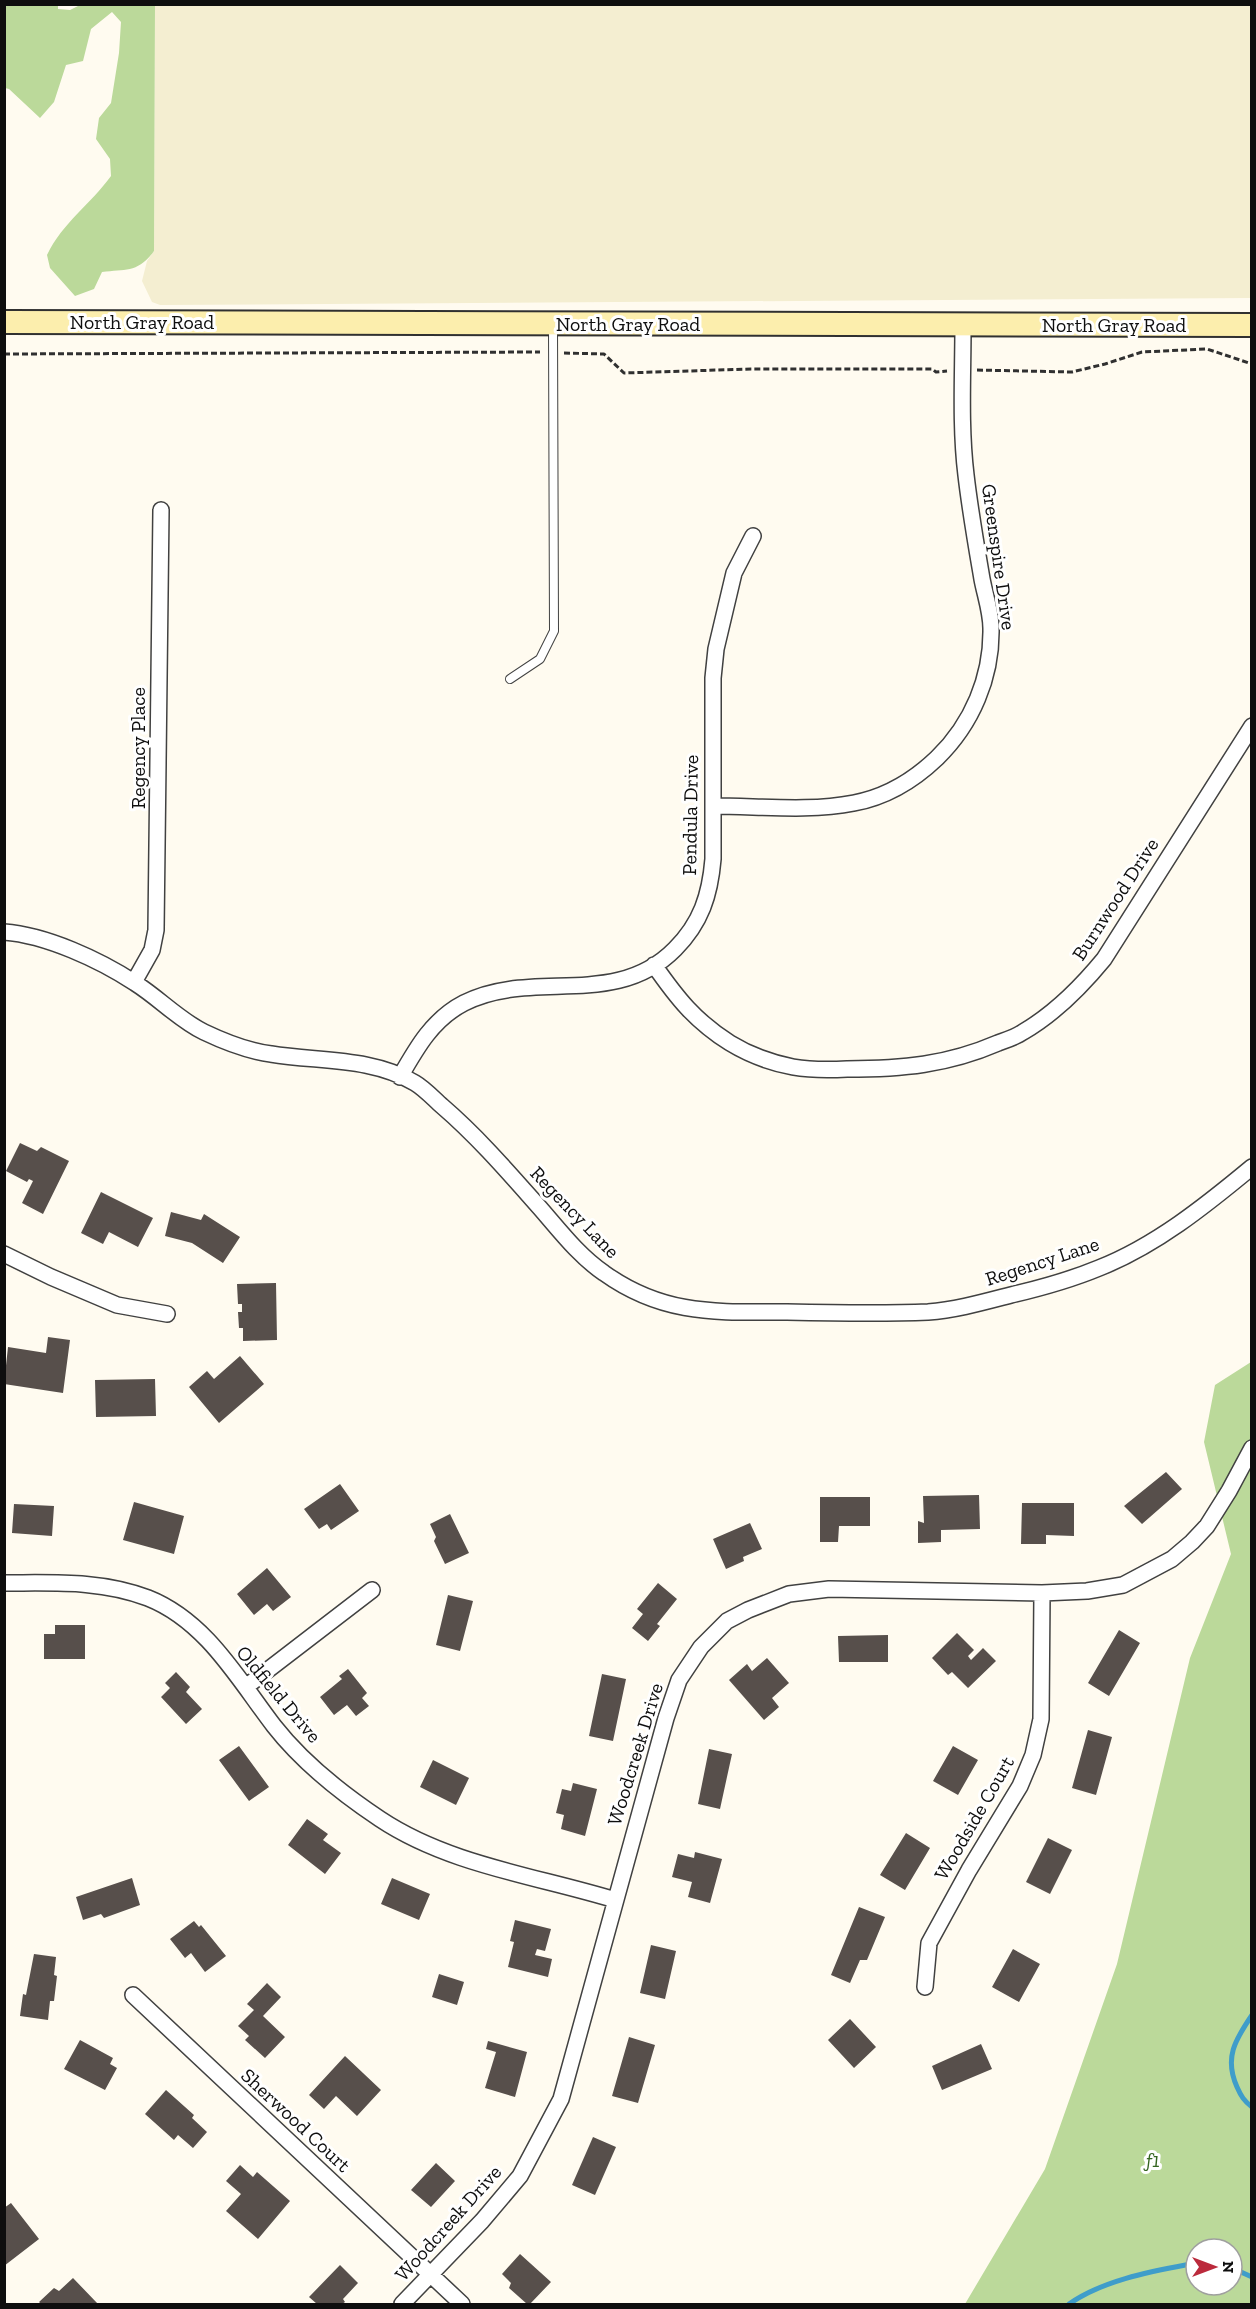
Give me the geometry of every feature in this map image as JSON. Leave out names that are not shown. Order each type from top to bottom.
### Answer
[{"type":"street","name":"North Gray Road","points":[[4,322],[1251,325]]},
{"type":"street","name":"Greenspire Drive","points":[[713,806],[821,806],[855,803],[883,794],[908,783],[927,768],[960,733],[973,711],[983,688],[989,661],[991,627],[966,480],[962,427],[963,326]]},
{"type":"street","name":"Regency Place","points":[[134,982],[152,950],[158,908],[161,510]]},
{"type":"street","name":"Pendula Drive","points":[[400,1077],[423,1037],[435,1024],[462,1004],[498,990],[606,984],[627,980],[668,956],[686,938],[705,904],[711,881],[713,678],[716,649],[734,573],[753,536]]},
{"type":"street","name":"Burnwood Drive","points":[[654,965],[680,1002],[712,1030],[730,1043],[757,1056],[793,1067],[833,1070],[896,1069],[940,1063],[978,1052],[1023,1033],[1064,1001],[1104,959],[1251,726]]},
{"type":"street","name":"Regency Lane","points":[[4,932],[20,933],[60,944],[134,982],[199,1030],[236,1045],[270,1054],[371,1066],[416,1083],[461,1122],[572,1244],[602,1272],[626,1288],[649,1299],[678,1308],[710,1312],[847,1313],[930,1312],[970,1306],[1049,1285],[1101,1268],[1145,1245],[1204,1207],[1251,1167]]},
{"type":"street","points":[[4,1254],[117,1305],[167,1314]]},
{"type":"street","name":"Woodcreek Drive","points":[[402,2304],[482,2221],[520,2176],[561,2099],[666,1718],[679,1680],[701,1647],[727,1621],[789,1594],[829,1589],[1042,1593],[1087,1591],[1123,1585],[1172,1559],[1208,1526],[1230,1491],[1251,1448]]},
{"type":"street","name":"Oldfield Drive","points":[[4,1583],[88,1583],[149,1599],[188,1620],[247,1686],[275,1727],[304,1758],[345,1795],[382,1821],[436,1849],[615,1900]]},
{"type":"street","points":[[247,1686],[372,1590]]},
{"type":"street","name":"Woodside Court","points":[[925,1987],[929,1943],[934,1932],[1020,1786],[1033,1755],[1041,1719],[1042,1593]]},
{"type":"street","name":"Sherwood Court","points":[[133,1995],[462,2304]]},
{"type":"lane","points":[[510,679],[540,659],[554,631],[553,323]]},
{"type":"path","points":[[4,354],[554,353],[604,354],[624,373],[751,369],[928,369],[936,372],[963,369],[1072,372],[1114,362],[1142,352],[1206,349],[1251,364]]},
{"type":"shaded area","points":[[155,5],[1251,5],[1251,298],[160,305],[152,302],[142,281],[147,261],[154,251]]},
{"type":"green space","points":[[5,4],[58,5],[58,9],[70,10],[82,4],[155,5],[154,251],[137,267],[102,272],[94,289],[75,296],[50,268],[47,255],[53,243],[69,223],[111,176],[110,159],[96,139],[99,118],[111,103],[119,53],[121,22],[112,12],[91,29],[83,61],[66,65],[54,102],[40,118],[9,89],[5,88]]},
{"type":"green space","name":"f1","points":[[1251,1362],[1251,2304],[965,2304],[1045,2169],[1117,1964],[1190,1658],[1231,1554],[1204,1442],[1215,1385]]},
{"type":"building","points":[[20,1143],[37,1151],[41,1147],[69,1161],[43,1214],[22,1203],[33,1181],[29,1179],[27,1182],[6,1171]]},
{"type":"building","points":[[101,1192],[153,1218],[138,1247],[109,1232],[103,1244],[81,1233]]},
{"type":"building","points":[[171,1212],[201,1220],[204,1214],[240,1237],[223,1263],[192,1243],[165,1236]]},
{"type":"building","points":[[276,1283],[277,1340],[243,1341],[243,1328],[239,1328],[238,1312],[242,1312],[242,1304],[238,1304],[237,1284]]},
{"type":"building","points":[[48,1337],[70,1340],[63,1393],[4,1384],[8,1347],[46,1353]]},
{"type":"building","points":[[240,1356],[264,1384],[219,1423],[189,1387],[207,1371],[214,1379]]},
{"type":"building","points":[[155,1379],[156,1416],[96,1417],[95,1380]]},
{"type":"building","points":[[1166,1472],[1182,1489],[1142,1524],[1124,1506]]},
{"type":"building","points":[[340,1484],[359,1511],[331,1530],[327,1524],[319,1529],[304,1509]]},
{"type":"building","points":[[979,1495],[980,1529],[941,1530],[941,1542],[918,1543],[918,1521],[924,1523],[923,1496]]},
{"type":"building","points":[[820,1497],[870,1497],[870,1526],[839,1526],[838,1542],[820,1542]]},
{"type":"building","points":[[134,1502],[184,1516],[174,1554],[123,1540]]},
{"type":"building","points":[[1022,1503],[1074,1503],[1074,1536],[1046,1535],[1046,1544],[1021,1544]]},
{"type":"building","points":[[14,1504],[54,1506],[52,1536],[12,1533]]},
{"type":"building","points":[[450,1514],[469,1553],[445,1564],[434,1541],[436,1537],[430,1524]]},
{"type":"building","points":[[750,1523],[762,1549],[743,1557],[744,1561],[726,1569],[713,1539]]},
{"type":"building","points":[[267,1568],[291,1597],[273,1611],[267,1604],[254,1615],[237,1594]]},
{"type":"building","points":[[658,1583],[677,1599],[657,1624],[660,1626],[648,1641],[632,1628],[643,1614],[637,1609]]},
{"type":"building","points":[[448,1595],[473,1601],[460,1651],[436,1645]]},
{"type":"building","points":[[55,1625],[85,1625],[85,1659],[44,1659],[44,1634],[55,1634]]},
{"type":"building","points":[[1119,1630],[1140,1643],[1109,1696],[1088,1683]]},
{"type":"building","points":[[957,1633],[974,1650],[968,1656],[971,1660],[983,1648],[996,1661],[968,1688],[952,1672],[948,1675],[932,1658]]},
{"type":"building","points":[[888,1635],[888,1662],[839,1662],[838,1636]]},
{"type":"building","points":[[767,1658],[789,1683],[772,1698],[779,1707],[764,1720],[729,1680],[747,1664],[752,1671]]},
{"type":"building","points":[[348,1669],[367,1693],[362,1698],[369,1706],[356,1716],[347,1705],[334,1715],[320,1697],[342,1679],[339,1676]]},
{"type":"building","points":[[176,1672],[190,1687],[186,1692],[202,1709],[186,1724],[161,1697],[170,1688],[165,1683]]},
{"type":"building","points":[[602,1674],[626,1679],[613,1741],[589,1736]]},
{"type":"building","points":[[1088,1730],[1112,1737],[1096,1795],[1072,1788]]},
{"type":"building","points":[[239,1746],[269,1787],[249,1801],[219,1760]]},
{"type":"building","points":[[953,1746],[978,1760],[958,1795],[933,1781]]},
{"type":"building","points":[[709,1749],[732,1754],[720,1809],[698,1804]]},
{"type":"building","points":[[433,1760],[469,1778],[456,1805],[420,1787]]},
{"type":"building","points":[[573,1783],[597,1789],[585,1836],[561,1829],[564,1815],[556,1813],[562,1789],[571,1791]]},
{"type":"building","points":[[307,1819],[328,1834],[323,1840],[341,1853],[325,1874],[288,1845]]},
{"type":"building","points":[[906,1833],[930,1848],[905,1890],[880,1875]]},
{"type":"building","points":[[1048,1838],[1072,1850],[1050,1894],[1026,1882]]},
{"type":"building","points":[[695,1852],[722,1859],[710,1903],[688,1897],[692,1882],[672,1877],[678,1854],[694,1858]]},
{"type":"building","points":[[132,1878],[140,1905],[104,1918],[101,1914],[83,1920],[76,1897]]},
{"type":"building","points":[[392,1878],[430,1894],[419,1920],[381,1904]]},
{"type":"building","points":[[859,1907],[885,1917],[867,1960],[860,1960],[850,1983],[831,1975]]},
{"type":"building","points":[[515,1920],[551,1929],[545,1951],[537,1949],[535,1955],[552,1959],[548,1977],[508,1967],[514,1942],[510,1941]]},
{"type":"building","points":[[194,1921],[199,1927],[201,1925],[226,1956],[205,1972],[191,1953],[185,1958],[170,1939]]},
{"type":"building","points":[[651,1945],[676,1951],[665,1999],[640,1993]]},
{"type":"building","points":[[1013,1949],[1040,1964],[1019,2002],[992,1987]]},
{"type":"building","points":[[34,1954],[56,1957],[54,1975],[57,1976],[54,2001],[50,2001],[48,2020],[20,2016],[23,1994],[26,1995]]},
{"type":"building","points":[[439,1974],[464,1982],[457,2005],[432,1997]]},
{"type":"building","points":[[267,1983],[281,1997],[263,2016],[285,2037],[265,2058],[245,2040],[249,2036],[238,2026],[254,2010],[247,2004]]},
{"type":"building","points":[[850,2019],[876,2047],[854,2068],[828,2040]]},
{"type":"building","points":[[629,2037],[655,2045],[638,2103],[612,2096]]},
{"type":"building","points":[[80,2040],[113,2058],[110,2064],[117,2068],[105,2090],[64,2069]]},
{"type":"building","points":[[488,2041],[527,2052],[515,2097],[485,2088],[496,2052],[486,2049]]},
{"type":"building","points":[[981,2044],[992,2069],[942,2090],[932,2066]]},
{"type":"building","points":[[345,2056],[381,2090],[357,2116],[336,2096],[324,2109],[309,2095]]},
{"type":"building","points":[[166,2090],[194,2115],[192,2118],[207,2132],[193,2148],[178,2135],[174,2140],[145,2114]]},
{"type":"building","points":[[593,2137],[616,2147],[595,2195],[572,2185]]},
{"type":"building","points":[[436,2163],[455,2181],[431,2207],[411,2190]]},
{"type":"building","points":[[240,2165],[253,2177],[257,2172],[290,2201],[258,2239],[226,2211],[241,2194],[226,2181]]},
{"type":"building","points":[[11,2203],[39,2239],[4,2266],[4,2208]]},
{"type":"building","points":[[520,2254],[551,2282],[530,2304],[527,2304],[509,2288],[511,2283],[502,2274]]},
{"type":"building","points":[[340,2265],[358,2283],[343,2299],[345,2302],[342,2304],[317,2304],[309,2297]]},
{"type":"building","points":[[73,2278],[98,2304],[41,2304],[39,2302],[54,2288],[59,2291]]},
{"type":"waterway","points":[[1252,2015],[1236,2041],[1231,2067],[1240,2093],[1252,2107]]},
{"type":"waterway","points":[[1069,2304],[1083,2295],[1114,2282],[1184,2265]]},
{"type":"waterway","points":[[1244,2273],[1252,2277]]}]
